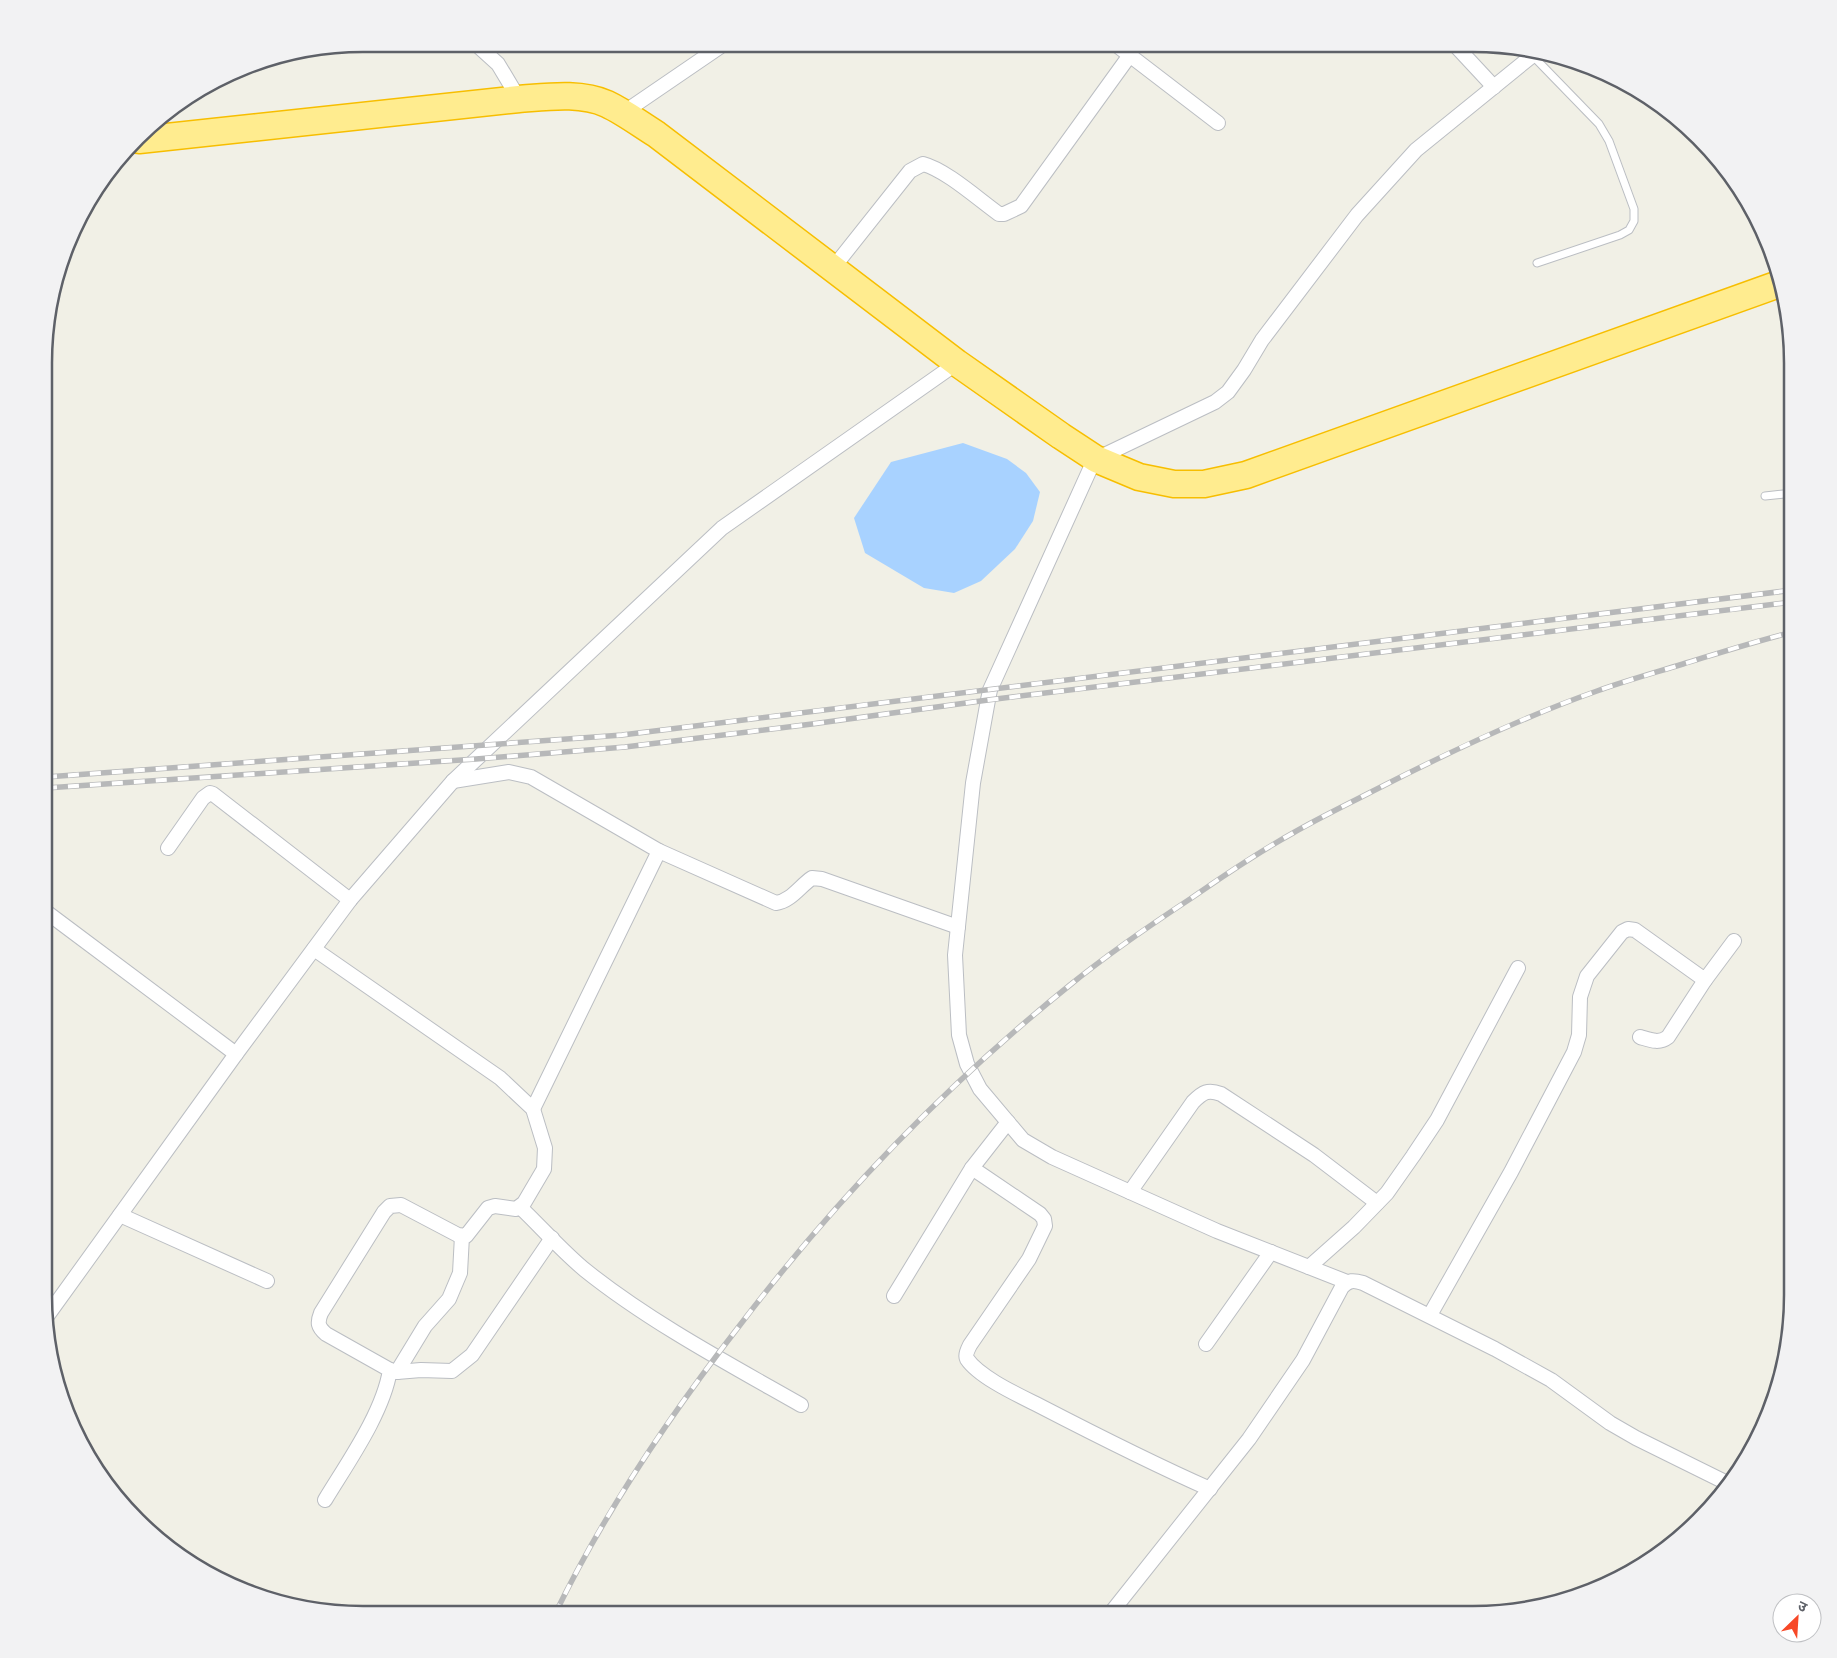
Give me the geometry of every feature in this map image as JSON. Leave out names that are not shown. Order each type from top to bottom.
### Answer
[{"type":"highway","points":[[148,139],[519,99],[586,98],[605,104],[656,134],[957,363],[1061,436],[1096,459],[1139,477],[1174,484],[1204,484],[1246,474],[1775,286]]},
{"type":"street","points":[[485,52],[498,64],[519,99]]},
{"type":"street","points":[[623,113],[712,52]]},
{"type":"street","points":[[1126,52],[1218,123]]},
{"type":"street","points":[[1461,52],[1494,87]]},
{"type":"street","points":[[833,268],[910,170],[923,164],[945,175],[999,214],[1004,214],[1021,206],[1130,55]]},
{"type":"street","points":[[1347,1282],[1217,1231],[1052,1157],[1023,1140],[980,1089],[967,1064],[959,1035],[955,955],[973,783],[990,690],[1096,459],[1215,402],[1228,392],[1262,340],[1357,215],[1416,150],[1530,57]]},
{"type":"street","points":[[53,1309],[236,1054],[350,900],[453,781],[722,528],[957,363]]},
{"type":"street","points":[[453,781],[509,772],[531,777],[659,851],[776,903],[783,902],[789,898],[812,878],[822,879],[958,927]]},
{"type":"street","points":[[168,848],[203,798],[210,793],[350,900]]},
{"type":"street","points":[[533,1109],[659,851]]},
{"type":"street","points":[[52,916],[236,1054]]},
{"type":"street","points":[[1430,1315],[1511,1172],[1574,1052],[1580,1024],[1580,997],[1587,976],[1622,932],[1628,929],[1635,930],[1705,980]]},
{"type":"street","points":[[1640,1037],[1663,1041],[1668,1037],[1705,980],[1734,941]]},
{"type":"street","points":[[314,949],[500,1078],[533,1109],[545,1148],[544,1169],[524,1203],[516,1209],[495,1206],[488,1208],[466,1236],[462,1236],[401,1205],[390,1206],[321,1313],[318,1321],[320,1328],[326,1334],[393,1371],[452,1371],[472,1355],[552,1238]]},
{"type":"street","points":[[1309,1267],[1354,1228],[1387,1193],[1437,1120],[1518,968]]},
{"type":"street","points":[[1130,1192],[1193,1102],[1202,1092],[1212,1091],[1221,1094],[1314,1155],[1377,1203]]},
{"type":"street","points":[[894,1296],[972,1168],[1008,1122]]},
{"type":"street","points":[[972,1168],[1040,1214],[1044,1219],[1044,1226],[1029,1259],[970,1345],[966,1358],[1000,1385],[1108,1441],[1210,1489]]},
{"type":"street","points":[[520,1207],[584,1270],[626,1300],[709,1352],[801,1405]]},
{"type":"street","points":[[120,1215],[267,1282]]},
{"type":"street","points":[[325,1500],[369,1427],[393,1371],[425,1326],[449,1299],[460,1273],[462,1236]]},
{"type":"street","points":[[1206,1344],[1271,1252]]},
{"type":"street","points":[[1116,1606],[1250,1439],[1303,1360],[1342,1287],[1352,1280],[1363,1282],[1495,1349],[1551,1380],[1610,1423],[1722,1481]]},
{"type":"lane","points":[[1536,59],[1599,124],[1609,141],[1634,209],[1634,222],[1629,230],[1620,235],[1537,263]]},
{"type":"lane","points":[[1765,496],[1784,494]]},
{"type":"water","points":[[963,443],[1007,459],[1026,473],[1040,492],[1033,521],[1015,549],[981,581],[954,593],[924,588],[865,553],[854,518],[891,462]]},
{"type":"railway","points":[[52,777],[622,735],[1784,591]]},
{"type":"railway","points":[[52,788],[625,747],[988,700],[1784,603]]},
{"type":"railway","points":[[559,1606],[595,1538],[640,1465],[714,1359],[777,1278],[854,1188],[937,1103],[1024,1023],[1084,974],[1144,930],[1266,849],[1303,827],[1455,750],[1511,725],[1597,691],[1784,634]]}]
